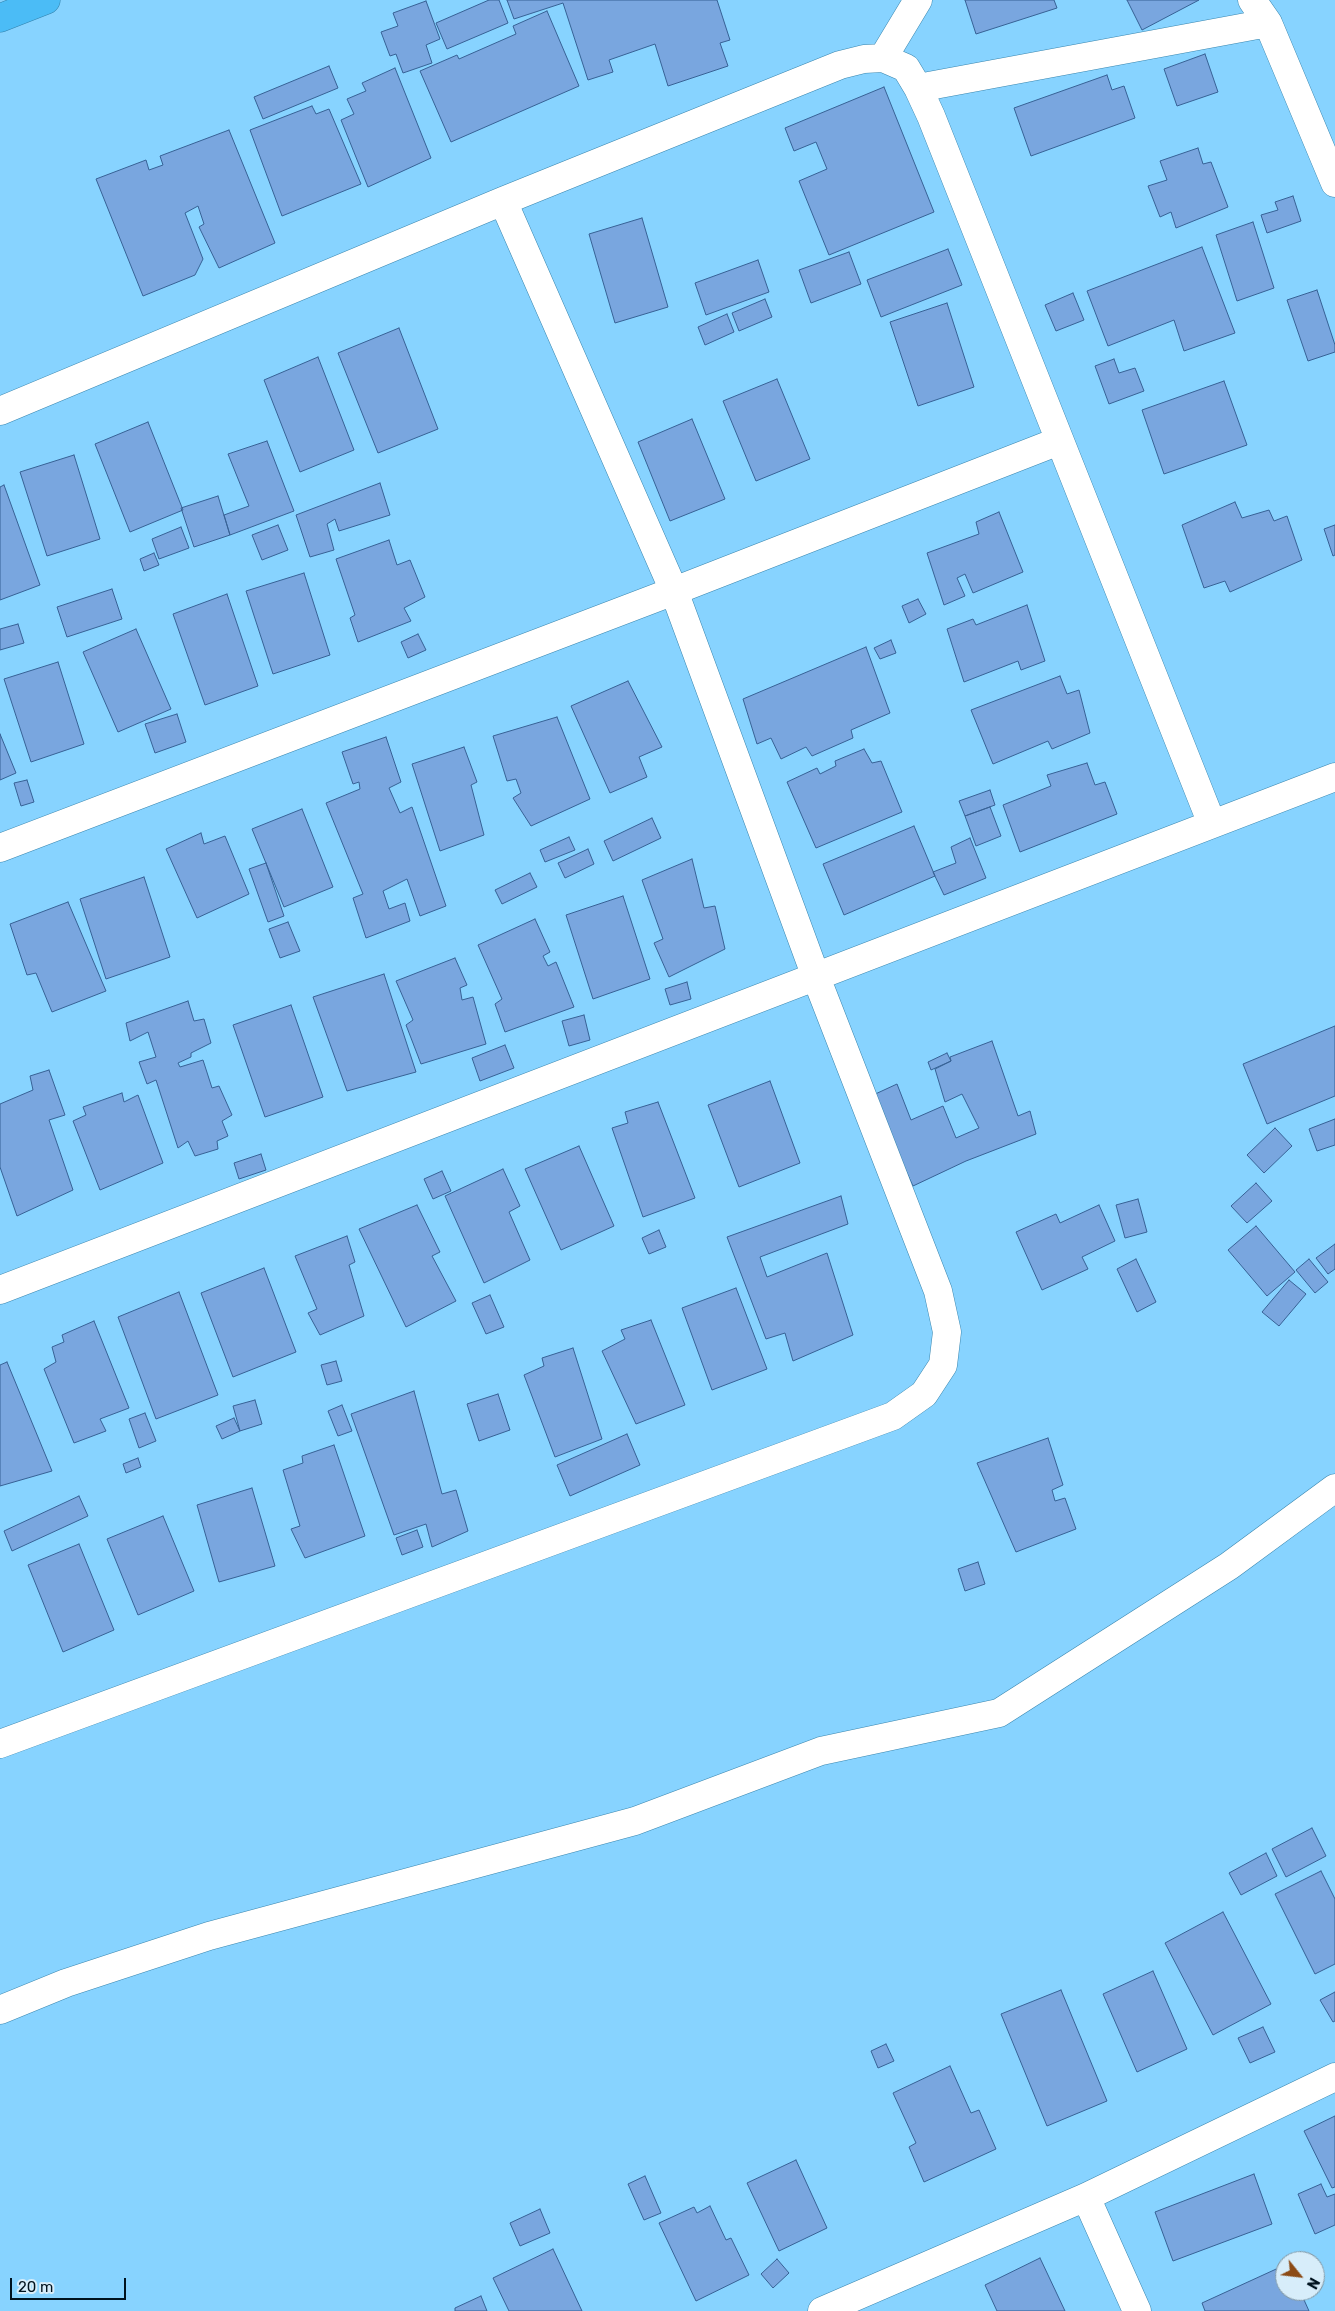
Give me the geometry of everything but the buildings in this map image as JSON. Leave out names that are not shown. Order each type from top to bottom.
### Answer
[{"type":"highway","points":[[0,18],[46,0]]},
{"type":"street","points":[[883,58],[918,0]]},
{"type":"street","points":[[1252,0],[1268,23],[1335,184]]},
{"type":"street","points":[[918,88],[1268,23]]},
{"type":"street","points":[[0,411],[503,201],[840,65],[864,59],[883,58],[906,68],[918,88],[1212,824]]},
{"type":"street","points":[[0,1744],[893,1416],[924,1394],[943,1365],[947,1332],[938,1291],[816,976],[674,592],[503,201]]},
{"type":"street","points":[[0,848],[674,592],[1059,441]]},
{"type":"street","points":[[0,1290],[1335,777]]},
{"type":"street","points":[[0,2010],[66,1982],[210,1936],[635,1821],[821,1751],[999,1713],[1230,1566],[1335,1488]]},
{"type":"street","points":[[822,2311],[1086,2197],[1335,2077]]},
{"type":"street","points":[[1086,2197],[1137,2311]]}]
